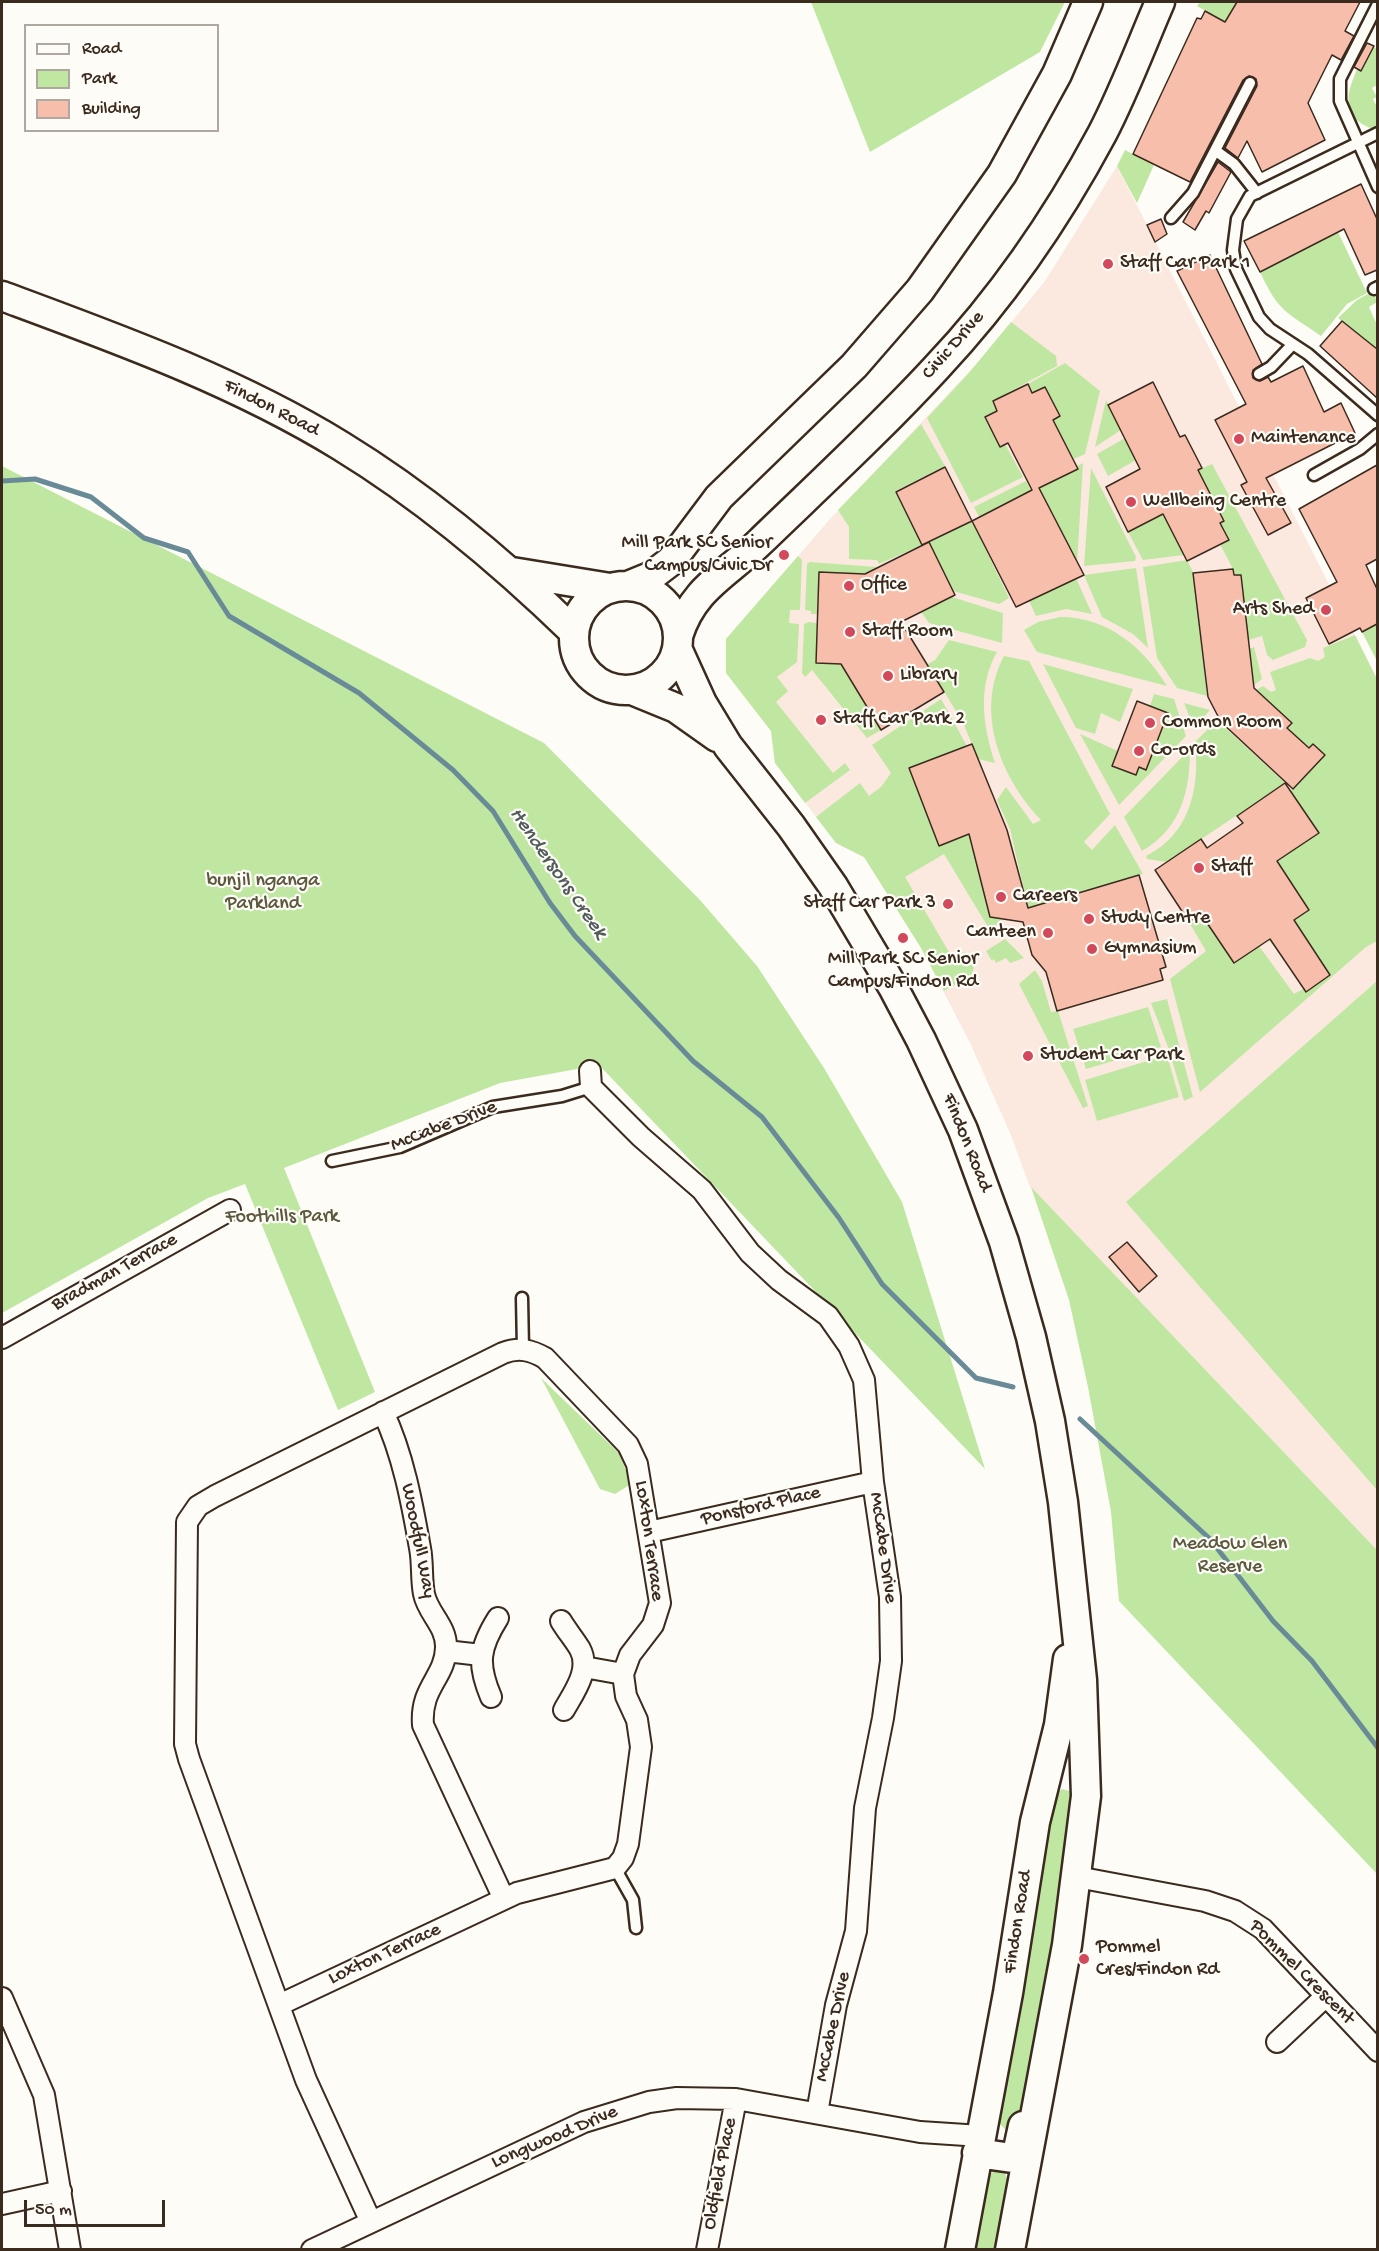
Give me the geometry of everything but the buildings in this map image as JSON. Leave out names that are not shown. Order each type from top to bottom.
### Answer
[{"type":"main road","points":[[619,587],[643,589],[657,596],[668,607],[675,621],[678,642],[672,663],[661,676],[648,685],[632,690],[617,689],[592,677],[581,664],[575,648],[574,632],[586,605],[619,587],[650,577],[671,561],[719,497],[854,366],[920,290],[1002,174],[1057,74],[1088,2]]},
{"type":"main road","name":"Civic Drive","points":[[678,642],[689,610],[711,581],[757,545],[887,418],[938,367],[989,307],[1030,252],[1102,134],[1160,2]]},
{"type":"main road","name":"Findon Road","points":[[2,296],[165,358],[302,424],[382,473],[512,572],[574,632]]},
{"type":"main road","name":"Findon Road","points":[[512,572],[619,587]]},
{"type":"main road","name":"Findon Road","points":[[678,642],[697,693],[728,746],[791,826],[854,920],[917,1032],[963,1130],[1004,1242],[1041,1378],[1063,1502],[1082,1680],[1086,1796],[1077,1877],[1054,2015],[1039,2046],[1024,2146]]},
{"type":"main road","name":"Findon Road","points":[[632,690],[676,708],[728,746]]},
{"type":"main road","name":"Findon Road","points":[[960,2250],[1040,1799],[1059,1725],[1069,1649],[1072,1594]]},
{"type":"main road","points":[[1040,1799],[1051,1786],[1066,1780],[1086,1796]]},
{"type":"main road","points":[[979,2145],[1024,2146],[1010,2250]]},
{"type":"street","name":"McCabe Drive","points":[[591,1079],[641,1137],[702,1190],[750,1253],[779,1280],[814,1304],[840,1331],[857,1361],[864,1380],[873,1482],[890,1598],[891,1661],[883,1718],[865,1808],[856,1931],[836,2006],[817,2113]]},
{"type":"street","name":"Bradman Terrace","points":[[2,1338],[230,1210]]},
{"type":"street","points":[[371,2222],[317,2108],[184,1744],[187,1522],[192,1513],[204,1502],[503,1353],[523,1349]]},
{"type":"street","name":"Loxton Terrace","points":[[523,1349],[545,1358],[628,1445],[637,1464],[660,1603],[653,1625],[630,1655],[623,1674]]},
{"type":"street","name":"Woodfull Way","points":[[383,1412],[399,1451],[420,1549],[424,1596],[443,1629],[446,1651]]},
{"type":"street","name":"Ponsford Place","points":[[649,1532],[873,1482]]},
{"type":"street","points":[[491,1697],[481,1665],[481,1655],[488,1634],[498,1618]]},
{"type":"street","points":[[561,1621],[579,1648],[584,1667],[564,1710]]},
{"type":"street","points":[[481,1655],[446,1651],[424,1701],[423,1725],[504,1899]]},
{"type":"street","points":[[584,1667],[623,1674],[626,1696],[637,1720],[641,1747],[628,1844],[623,1858],[615,1868]]},
{"type":"street","name":"Loxton Terrace","points":[[279,2005],[504,1899],[531,1888],[598,1875],[615,1868]]},
{"type":"street","name":"Pommel Crescent","points":[[1077,1877],[1205,1901],[1235,1911],[1263,1929],[1377,2050]]},
{"type":"street","points":[[1277,2042],[1326,1996]]},
{"type":"street","points":[[2,1998],[44,2095],[70,2250]]},
{"type":"street","name":"Longwood Drive","points":[[312,2250],[558,2134],[614,2111],[677,2098],[736,2099],[979,2145]]},
{"type":"street","name":"Oldfield Place","points":[[707,2250],[736,2099]]},
{"type":"street","points":[[2,2204],[61,2191]]},
{"type":"lane","points":[[1377,4],[1340,79],[1340,101],[1377,188]]},
{"type":"lane","points":[[1171,218],[1193,193],[1250,83]]},
{"type":"lane","points":[[1377,133],[1257,192],[1246,201],[1236,219],[1233,250],[1236,269],[1259,316],[1270,329],[1308,354],[1377,415]]},
{"type":"lane","points":[[1216,151],[1234,164],[1257,192]]},
{"type":"lane","points":[[1259,374],[1271,367],[1293,344]]},
{"type":"lane","points":[[1314,475],[1360,449],[1377,434]]},
{"type":"lane","name":"McCabe Drive","points":[[332,1161],[400,1147],[493,1107],[562,1096],[591,1079]]},
{"type":"lane","points":[[522,1298],[523,1349]]},
{"type":"lane","points":[[615,1868],[633,1900],[636,1928]]},
{"type":"shaded area","points":[[1117,166],[1377,679],[1377,1550],[1030,1187],[1010,1133],[971,1045],[921,948],[865,858],[836,843],[775,763],[771,731],[726,673],[726,639],[831,518],[982,358],[1045,281]]},
{"type":"green space","points":[[811,2],[1065,2],[1040,52],[870,152]]},
{"type":"green space","points":[[1200,2],[1237,2],[1225,22],[1197,6]]},
{"type":"green space","points":[[1370,44],[1377,49],[1377,85],[1372,88],[1377,97],[1373,99],[1377,107],[1377,127],[1373,129],[1359,122],[1352,113],[1349,103],[1349,91],[1353,79]]},
{"type":"green space","points":[[1125,150],[1154,165],[1137,203],[1117,166]]},
{"type":"green space","points":[[1338,232],[1367,293],[1347,304],[1321,336],[1279,304],[1260,272]]},
{"type":"green space","points":[[1373,291],[1377,302],[1369,307],[1377,325],[1377,349],[1338,318],[1357,300]]},
{"type":"green space","points":[[1011,322],[1056,356],[1057,366],[993,401],[997,411],[985,418],[1000,447],[1005,444],[1023,477],[971,503],[927,418],[968,374]]},
{"type":"green space","points":[[1065,363],[1100,391],[1085,454],[1074,459],[1053,420],[1060,416],[1045,387],[1032,393],[1028,384]]},
{"type":"green space","points":[[1106,400],[1121,430],[1095,447]]},
{"type":"green space","points":[[921,424],[945,466],[895,491],[922,545],[879,564],[877,560],[849,559],[849,527],[838,510]]},
{"type":"green space","points":[[1125,438],[1136,460],[1108,476],[1097,454]]},
{"type":"green space","points":[[1083,463],[1077,565],[1037,487]]},
{"type":"green space","points":[[1212,464],[1307,640],[1305,647],[1273,660],[1267,655],[1262,636],[1248,640],[1240,624],[1247,622],[1245,606],[1238,606],[1241,575],[1234,575],[1220,544],[1229,539],[1220,523],[1224,520],[1198,470]]},
{"type":"green space","name":"bunjil nganga Parkland","points":[[2,466],[544,743],[700,900],[757,966],[824,1068],[902,1202],[985,1469],[599,1065],[500,1083],[284,1168],[375,1392],[338,1410],[245,1184],[208,1198],[2,1313]]},
{"type":"green space","points":[[1091,468],[1136,557],[1135,561],[1084,566]]},
{"type":"green space","points":[[1141,469],[1184,555],[1143,560],[1128,532],[1156,517],[1134,472]]},
{"type":"green space","points":[[1026,481],[1031,491],[979,517],[974,507]]},
{"type":"green space","points":[[972,521],[1009,598],[999,604],[953,591],[929,542]]},
{"type":"green space","points":[[798,556],[802,560],[800,610],[790,610],[789,623],[799,624],[797,662],[777,677],[788,691],[776,702],[833,773],[845,763],[850,770],[805,803],[775,763],[771,731],[726,673],[726,639]]},
{"type":"green space","points":[[1187,560],[1193,572],[1207,696],[1177,688],[1157,658],[1143,567]]},
{"type":"green space","points":[[810,562],[877,567],[881,574],[819,572],[817,614],[811,614],[811,611],[805,610],[807,564]]},
{"type":"green space","points":[[1136,568],[1148,648],[1133,634],[1102,617],[1084,575]]},
{"type":"green space","points":[[1076,578],[1092,614],[1066,609],[1036,616],[1029,601]]},
{"type":"green space","points":[[952,597],[1003,613],[1002,643],[929,623],[921,612]]},
{"type":"green space","points":[[1060,617],[1094,622],[1122,637],[1147,659],[1167,686],[1037,652],[1024,630],[1038,622]]},
{"type":"green space","points":[[817,623],[816,663],[836,663],[859,648],[843,666],[881,730],[867,738],[812,670],[805,677],[802,673],[804,624]]},
{"type":"green space","points":[[1377,624],[1377,658],[1376,659],[1362,632]]},
{"type":"green space","points":[[1355,635],[1377,679],[1377,941],[1366,947],[1200,1092],[1170,979],[1206,951],[1189,922],[1227,897],[1230,902],[1205,919],[1234,963],[1259,946],[1294,994],[1303,989],[1306,992],[1330,975],[1302,932],[1276,949],[1267,938],[1309,910],[1277,861],[1319,833],[1291,791],[1325,755],[1313,744],[1309,748],[1287,728],[1291,723],[1256,690],[1263,686],[1271,692],[1276,690],[1270,672],[1310,658],[1318,661],[1325,657],[1323,648]]},
{"type":"green space","points":[[949,640],[997,652],[984,693],[987,735],[995,763],[978,759],[964,725],[928,664],[935,660]]},
{"type":"green space","points":[[1254,647],[1262,679],[1254,685],[1249,649]]},
{"type":"green space","points":[[1004,656],[1029,661],[1110,814],[1084,842],[1092,850],[1115,825],[1143,874],[1028,908],[1010,829],[997,800],[1006,787],[1033,824],[1041,820],[1014,785],[996,743],[992,721],[992,699],[995,677]]},
{"type":"green space","points":[[1043,664],[1133,689],[1120,722],[1101,713],[1095,734],[1076,728]]},
{"type":"green space","points":[[1154,694],[1174,699],[1186,736],[1119,805],[1080,734],[1118,751],[1113,766],[1135,775],[1139,767],[1146,770],[1168,714],[1150,706]]},
{"type":"green space","points":[[941,699],[967,746],[939,845],[969,835],[990,918],[1000,916],[1001,919],[991,932],[944,854],[905,877],[953,959],[965,952],[974,968],[971,976],[944,991],[921,948],[864,857],[836,843],[816,817],[860,783],[869,796],[881,787],[891,773],[872,745]]},
{"type":"green space","points":[[1184,703],[1210,710],[1194,728]]},
{"type":"green space","points":[[1217,720],[1285,783],[1167,862],[1147,859],[1146,856],[1161,847],[1182,822],[1189,808],[1196,776],[1195,742]]},
{"type":"green space","points":[[1190,749],[1188,780],[1181,808],[1166,831],[1142,851],[1124,817]]},
{"type":"green space","points":[[1005,939],[1024,958],[1010,963],[1006,958],[996,963],[994,959],[992,961],[986,951]]},
{"type":"green space","points":[[1035,970],[1042,981],[1051,1012],[1058,1011],[1088,1106],[1083,1108],[1019,984]]},
{"type":"green space","points":[[1377,981],[1377,1490],[1126,1202]]},
{"type":"green space","points":[[1167,999],[1193,1097],[1184,1101],[1168,1047],[1151,1003]]},
{"type":"green space","points":[[1148,1007],[1161,1047],[1086,1069],[1073,1029]]},
{"type":"green space","points":[[1167,1055],[1179,1097],[1097,1121],[1085,1080]]},
{"type":"green space","name":"Meadow Glen Reserve","points":[[1031,1187],[1377,1550],[1377,1874],[1119,1601],[1111,1512],[1088,1387],[1069,1300]]},
{"type":"green space","points":[[541,1378],[619,1453],[631,1484],[615,1494],[600,1489]]},
{"type":"green space","points":[[1062,1789],[1074,1792],[1079,1802],[1018,2122],[1010,2130],[1006,2130],[1000,2124],[996,2100],[1055,1795]]},
{"type":"green space","points":[[998,2168],[1005,2172],[1010,2190],[1003,2249],[966,2250],[988,2176]]},
{"type":"waterway","name":"Hendersons Creek","points":[[2,481],[35,479],[91,497],[144,538],[188,552],[229,616],[359,693],[453,770],[493,811],[550,903],[575,936],[693,1061],[762,1117],[839,1218],[882,1284],[976,1378],[1013,1387]]},
{"type":"waterway","name":"Hendersons Creek","points":[[1080,1419],[1210,1539],[1273,1621],[1312,1661],[1378,1748]]},
{"type":"place","name":"Staff Car Park 1","points":[[1108,264]]},
{"type":"place","name":"Maintenance","points":[[1239,439]]},
{"type":"place","name":"Wellbeing Centre","points":[[1131,502]]},
{"type":"place","name":"Mill Park SC Senior Campus/Civic Dr","points":[[784,555]]},
{"type":"place","name":"Office","points":[[849,586]]},
{"type":"place","name":"Arts Shed","points":[[1326,610]]},
{"type":"place","name":"Staff Room","points":[[850,632]]},
{"type":"place","name":"Library","points":[[888,676]]},
{"type":"place","name":"Staff Car Park 2","points":[[821,720]]},
{"type":"place","name":"Common Room","points":[[1150,723]]},
{"type":"place","name":"Co-ords","points":[[1139,751]]},
{"type":"place","name":"Staff","points":[[1199,868]]},
{"type":"place","name":"Careers","points":[[1001,897]]},
{"type":"place","name":"Staff Car Park 3","points":[[948,904]]},
{"type":"place","name":"Study Centre","points":[[1089,919]]},
{"type":"place","name":"Canteen","points":[[1048,933]]},
{"type":"place","name":"Mill Park SC Senior Campus/Findon Rd","points":[[903,938]]},
{"type":"place","name":"Gymnasium","points":[[1092,949]]},
{"type":"place","name":"Student Car Park","points":[[1028,1056]]},
{"type":"place","name":"Pommel Cres/Findon Rd","points":[[1084,1959]]},
{"type":"park label","name":"Foothills Park","points":[[282,1218]]}]
